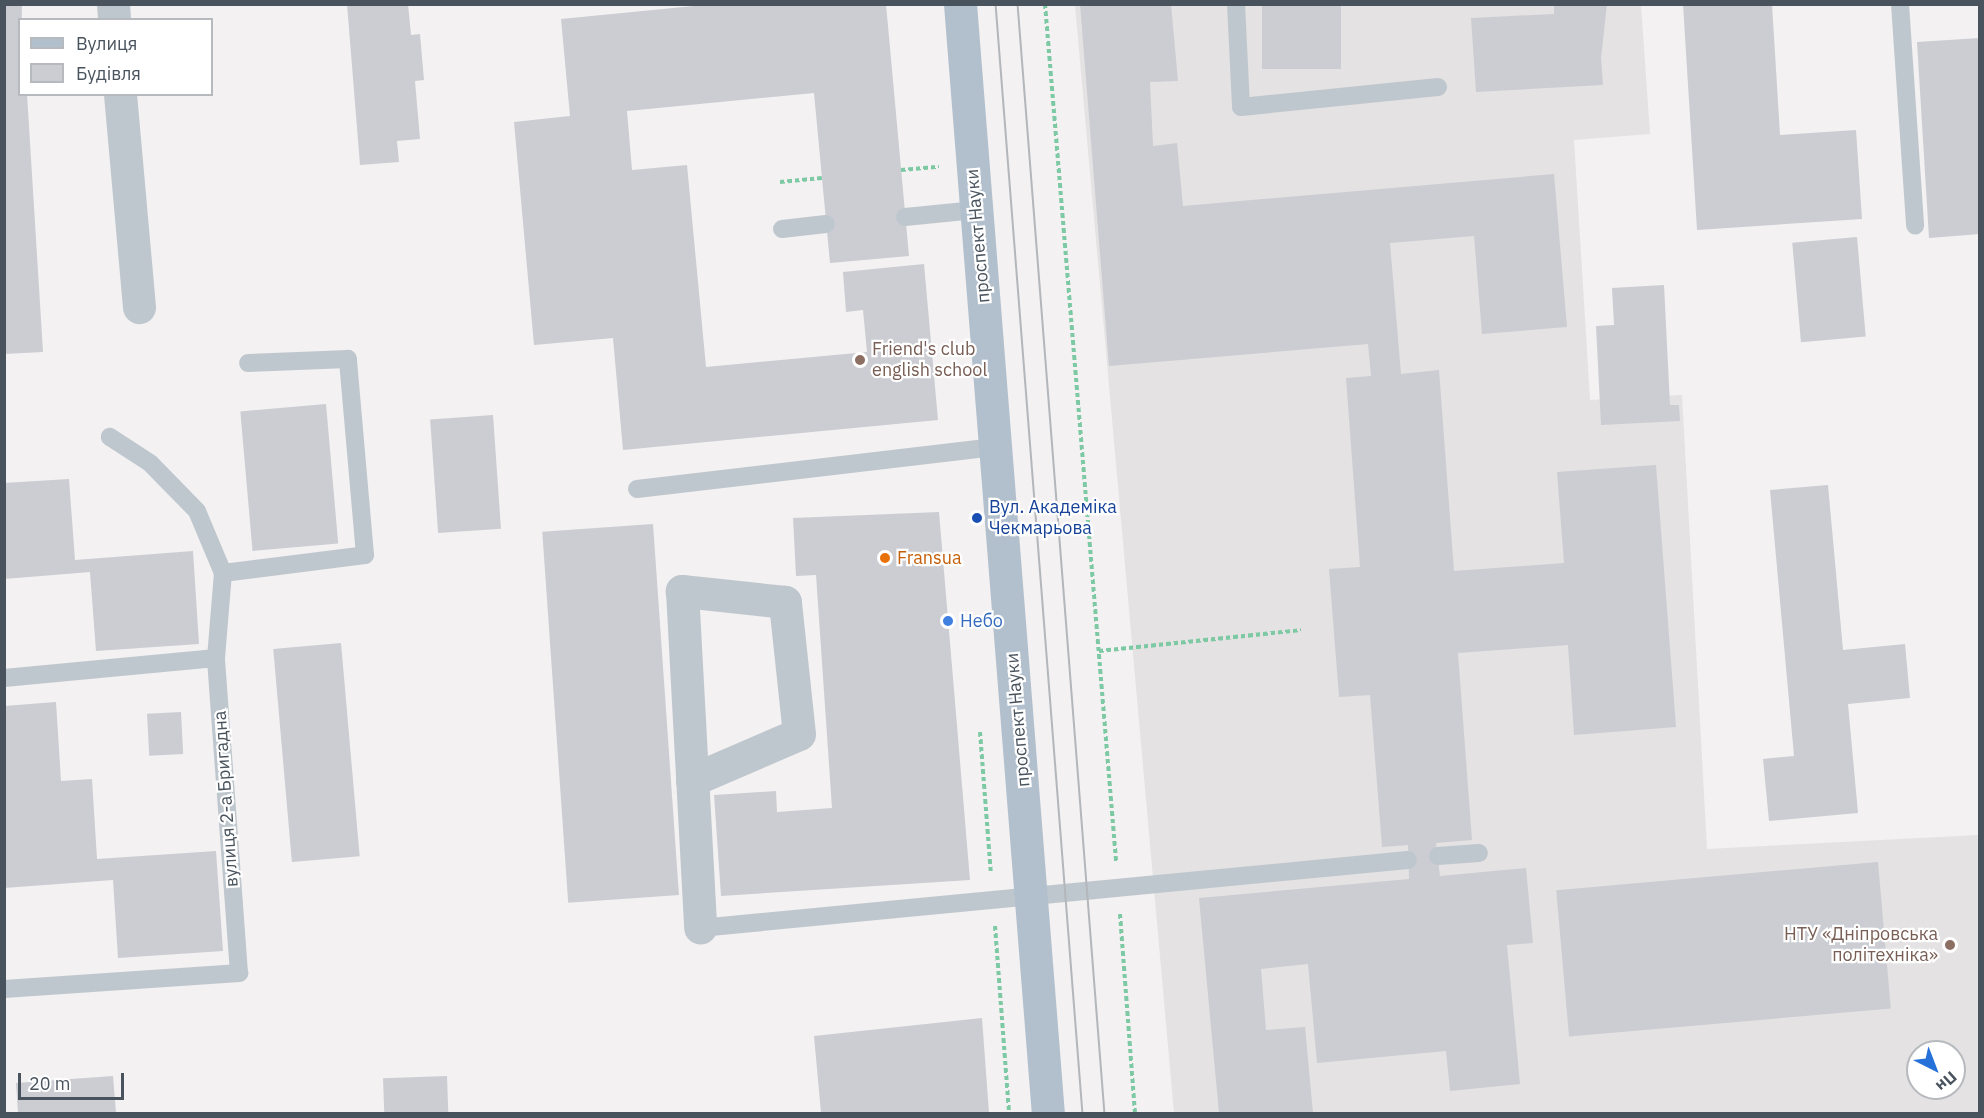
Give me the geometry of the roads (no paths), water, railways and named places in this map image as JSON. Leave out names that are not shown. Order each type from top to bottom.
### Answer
[{"type":"main road","name":"проспект Науки","points":[[960,4],[1048,1113]]},
{"type":"street","points":[[120,96],[139,307]]},
{"type":"street","points":[[692,780],[799,734],[785,602],[682,591],[692,780],[700,928]]},
{"type":"lane","points":[[1236,4],[1241,107],[1438,87]]},
{"type":"lane","points":[[1900,4],[1915,225]]},
{"type":"lane","points":[[905,217],[976,210]]},
{"type":"lane","points":[[782,229],[826,224]]},
{"type":"lane","points":[[223,573],[365,555],[348,359],[248,363]]},
{"type":"lane","name":"вулиця 2-а Бригадна","points":[[4,990],[238,973],[216,658],[223,573],[197,511],[150,464],[110,437]]},
{"type":"lane","points":[[637,489],[995,447]]},
{"type":"lane","points":[[4,678],[216,658]]},
{"type":"lane","points":[[1438,856],[1479,853]]},
{"type":"lane","points":[[700,928],[1118,886],[1408,860]]},
{"type":"tram line","points":[[996,4],[1083,1114]]},
{"type":"tram line","points":[[1018,4],[1105,1114]]},
{"type":"place","name":"Friend's club english school","points":[[860,360]]},
{"type":"place","name":"Вул. Академіка Чекмарьова","points":[[977,518]]},
{"type":"place","name":"Fransua","points":[[885,558]]},
{"type":"place","name":"Небо","points":[[948,621]]},
{"type":"place","name":"НТУ «Дніпровська політехніка»","points":[[1950,945]]}]
